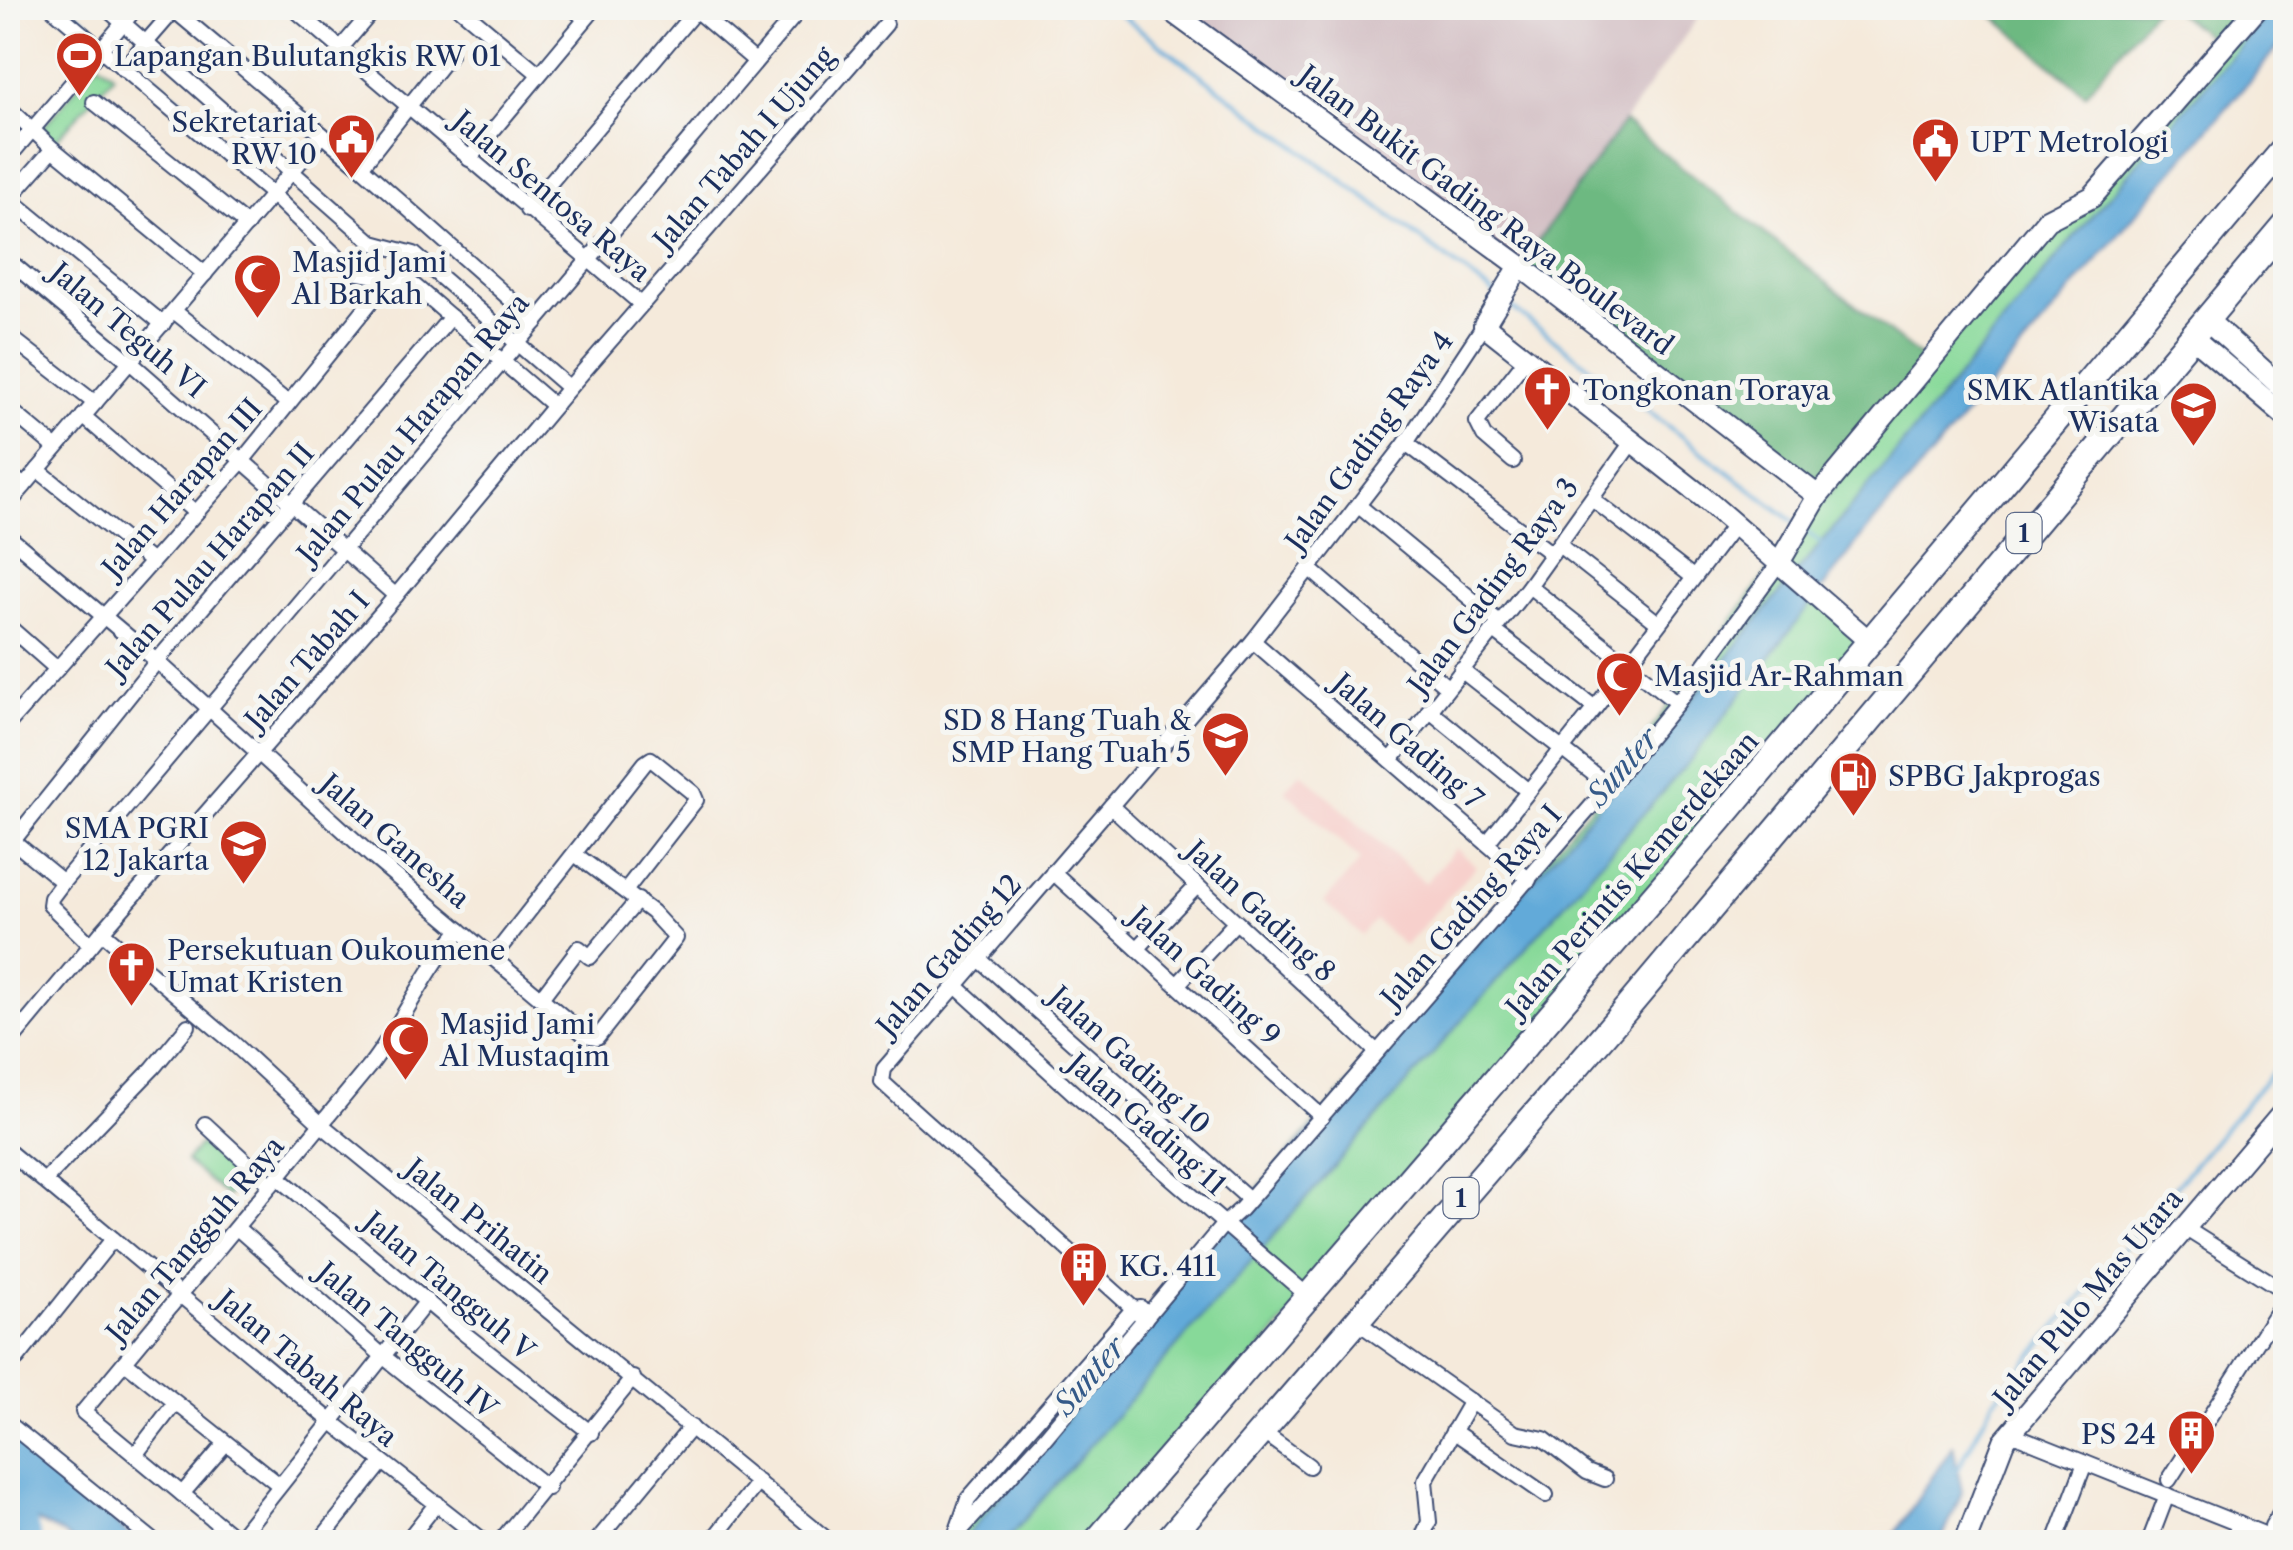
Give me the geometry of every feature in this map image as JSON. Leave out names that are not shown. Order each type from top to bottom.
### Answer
[{"type":"highway","name":"Jalan Perintis Kemerdekaan","points":[[1096,1542],[1718,822],[2286,147]]},
{"type":"highway","name":"1","points":[[1166,1542],[1627,1008],[2286,225]]},
{"type":"street","points":[[52,8],[274,194],[353,272],[416,286],[554,406]]},
{"type":"street","points":[[106,8],[373,242],[414,254],[569,388]]},
{"type":"street","points":[[8,158],[136,8]]},
{"type":"street","name":"Jalan Sentosa Raya","points":[[293,8],[641,304]]},
{"type":"street","points":[[340,48],[376,8]]},
{"type":"street","points":[[460,8],[538,73]]},
{"type":"street","points":[[468,158],[590,13],[573,8]]},
{"type":"street","name":"Jalan Pulau Harapan Raya","points":[[63,882],[801,8]]},
{"type":"street","name":"Jalan Bukit Gading Raya Boulevard","points":[[1166,8],[1815,499]]},
{"type":"street","points":[[1783,559],[1815,499],[2047,220],[2092,197],[2256,8]]},
{"type":"street","points":[[125,68],[143,40],[175,9],[536,322]]},
{"type":"street","points":[[528,210],[694,9],[754,60]]},
{"type":"street","name":"Jalan Tabah I Ujung","points":[[641,304],[886,24]]},
{"type":"street","points":[[361,168],[450,54]]},
{"type":"street","points":[[94,102],[247,226]]},
{"type":"street","points":[[8,107],[205,274]]},
{"type":"street","points":[[8,505],[322,136]]},
{"type":"street","points":[[53,149],[8,199],[163,324]]},
{"type":"street","name":"Jalan Teguh VI","points":[[8,260],[396,596]]},
{"type":"street","name":"Jalan Gading Raya 4","points":[[1253,640],[1406,443],[1515,272]]},
{"type":"street","name":"Jalan Harapan III","points":[[8,722],[242,461],[389,280]]},
{"type":"street","name":"Jalan Tabah I","points":[[8,1045],[396,596],[641,304]]},
{"type":"street","points":[[174,311],[288,403]]},
{"type":"street","name":"Jalan Pulau Harapan II","points":[[10,844],[156,661],[452,318]]},
{"type":"street","points":[[1488,318],[1526,359],[1734,525],[1783,559],[1869,641]]},
{"type":"street","points":[[2199,328],[2286,391]]},
{"type":"street","points":[[2199,328],[2286,417]]},
{"type":"street","points":[[8,335],[94,403]]},
{"type":"street","points":[[1513,461],[1484,436],[1476,422],[1526,359]]},
{"type":"street","points":[[8,408],[56,448]]},
{"type":"street","points":[[83,416],[196,513]]},
{"type":"street","name":"Jalan Gading Raya 3","points":[[1391,760],[1529,586],[1632,442]]},
{"type":"street","points":[[1406,443],[1658,623]]},
{"type":"street","points":[[38,470],[152,562]]},
{"type":"street","points":[[8,473],[24,486]]},
{"type":"street","points":[[1592,498],[1693,577]]},
{"type":"street","points":[[1359,506],[1596,708]]},
{"type":"street","points":[[1487,843],[1596,708],[1734,525]]},
{"type":"street","name":"Jalan Ganesha","points":[[8,536],[156,661],[306,799],[593,1038],[602,1036],[674,943],[672,932],[632,896]]},
{"type":"street","name":"Jalan Gading Raya I","points":[[953,1539],[968,1499],[1225,1226],[1529,880],[1677,703],[1783,559]]},
{"type":"street","points":[[1310,569],[1447,687]]},
{"type":"street","points":[[1529,586],[1677,703]]},
{"type":"street","points":[[8,626],[57,670]]},
{"type":"street","name":"Jalan Gading 7","points":[[1253,640],[1529,880]]},
{"type":"street","name":"Jalan Gading 12","points":[[1143,1312],[882,1082],[884,1069],[1253,640]]},
{"type":"street","points":[[1461,670],[1609,786]]},
{"type":"street","points":[[1429,710],[1528,791]]},
{"type":"street","points":[[493,958],[645,763],[652,759],[659,762],[694,794],[695,804],[590,957],[579,948],[542,998]]},
{"type":"street","name":"Jalan Gading 8","points":[[1111,806],[1378,1052]]},
{"type":"street","points":[[10,844],[63,882],[50,905],[91,945]]},
{"type":"street","points":[[576,855],[632,896]]},
{"type":"street","name":"Jalan Gading 9","points":[[1053,872],[1322,1117]]},
{"type":"street","points":[[1138,948],[1196,887]]},
{"type":"street","points":[[1178,984],[1235,923]]},
{"type":"street","name":"Jalan Tangguh Raya","points":[[239,1541],[83,1412],[323,1126],[388,1042],[432,965],[460,930]]},
{"type":"street","name":"Jalan Prihatin","points":[[102,932],[231,1041],[323,1126],[830,1542]]},
{"type":"street","name":"Jalan Gading 10","points":[[978,958],[1249,1199]]},
{"type":"street","name":"Jalan Gading 11","points":[[956,986],[1308,1296]]},
{"type":"street","points":[[45,1180],[188,1026]]},
{"type":"street","name":"Jalan Pulo Mas Utara","points":[[1965,1542],[2010,1433],[2286,1109]]},
{"type":"street","name":"Jalan Tangguh V","points":[[205,1124],[591,1433]]},
{"type":"street","name":"Jalan Tabah Raya","points":[[8,1151],[382,1463],[485,1542]]},
{"type":"street","points":[[2170,1480],[2286,1295],[2183,1227]]},
{"type":"street","name":"Jalan Tangguh IV","points":[[237,1228],[384,1356],[548,1488]]},
{"type":"street","points":[[16,1359],[113,1239]]},
{"type":"street","points":[[239,1541],[278,1484],[427,1301]]},
{"type":"street","points":[[1356,1321],[1515,1432],[1544,1439],[1587,1472],[1605,1479]]},
{"type":"street","points":[[126,1362],[278,1484]]},
{"type":"street","points":[[500,1542],[548,1488],[633,1378]]},
{"type":"street","points":[[1420,1542],[1429,1522],[1425,1481],[1471,1402]]},
{"type":"street","points":[[135,1455],[175,1403]]},
{"type":"street","points":[[8,1423],[155,1542]]},
{"type":"street","points":[[596,1542],[691,1426]]},
{"type":"street","points":[[1452,1430],[1546,1496]]},
{"type":"street","points":[[1261,1431],[1309,1466]]},
{"type":"street","points":[[2010,1433],[2284,1542]]},
{"type":"street","points":[[182,1494],[226,1443]]},
{"type":"street","points":[[319,1542],[382,1463]]},
{"type":"street","points":[[2055,1542],[2085,1463]]},
{"type":"street","points":[[715,1541],[758,1482]]},
{"type":"street","points":[[2149,1542],[2167,1496]]},
{"type":"street","points":[[406,1542],[437,1503]]},
{"type":"street","points":[[2272,1526],[2286,1504]]},
{"type":"street","points":[[2232,1542],[2239,1524]]},
{"type":"shaded area","points":[[1183,8],[1705,8],[1520,266]]},
{"type":"shaded area","points":[[1301,772],[1425,883],[1456,848],[1476,866],[1405,946],[1375,920],[1361,935],[1324,902],[1361,860],[1284,790]]},
{"type":"green space","points":[[1984,8],[2155,8],[2085,94]]},
{"type":"green space","points":[[2171,8],[2256,8],[2222,47]]},
{"type":"green space","points":[[2257,8],[2273,8],[2071,240],[1685,708],[961,1542],[950,1542],[1609,786],[1785,549],[2047,220],[2083,204]]},
{"type":"green space","name":"Lapangan Bulutangkis RW 01","points":[[98,62],[114,75],[54,142],[41,130]]},
{"type":"green space","points":[[1624,122],[1927,362],[1818,496],[1520,266]]},
{"type":"green space","points":[[1817,595],[1869,641],[1096,1542],[1005,1542],[1693,757]]},
{"type":"green space","points":[[200,1144],[241,1180],[227,1197],[186,1161]]},
{"type":"water","points":[[2273,8],[2285,8],[2285,39],[1864,534],[1693,757],[1005,1542],[961,1542],[1044,1447],[1149,1314],[1685,708],[2083,226]]},
{"type":"water","points":[[8,1430],[136,1542],[73,1542],[18,1512],[18,1542],[8,1542]]},
{"type":"water","points":[[1953,1446],[1962,1492],[1941,1542],[1889,1542]]},
{"type":"waterway","points":[[70,8],[210,125]]},
{"type":"waterway","points":[[1111,8],[1496,295]]},
{"type":"waterway","points":[[1507,304],[1794,522]]},
{"type":"waterway","points":[[1806,531],[1822,543]]},
{"type":"waterway","points":[[1958,1469],[1993,1402],[2286,1056]]},
{"type":"waterway","points":[[8,1461],[31,1542]]},
{"type":"place","name":"Lapangan Bulutangkis RW 01","points":[[79,98]]},
{"type":"place","name":"Sekretariat RW 10","points":[[352,180]]},
{"type":"place","name":"UPT Metrologi","points":[[1935,184]]},
{"type":"place","name":"Masjid Jami Al Barkah","points":[[257,320]]},
{"type":"place","name":"Tongkonan Toraya","points":[[1548,432]]},
{"type":"place","name":"SMK Atlantika Wisata","points":[[2194,448]]},
{"type":"place","name":"Masjid Ar-Rahman","points":[[1619,718]]},
{"type":"place","name":"SD 8 Hang Tuah & SMP Hang Tuah 5","points":[[1226,778]]},
{"type":"place","name":"SPBG Jakprogas","points":[[1853,818]]},
{"type":"place","name":"SMA PGRI 12 Jakarta","points":[[244,886]]},
{"type":"place","name":"Persekutuan Oukoumene Umat Kristen","points":[[132,1008]]},
{"type":"place","name":"Masjid Jami Al Mustaqim","points":[[405,1082]]},
{"type":"place","name":"KG. 411","points":[[1084,1308]]},
{"type":"place","name":"PS 24","points":[[2191,1476]]},
{"type":"water label","name":"Sunter","points":[[1623,767]]},
{"type":"water label","name":"Sunter","points":[[1090,1376]]}]
